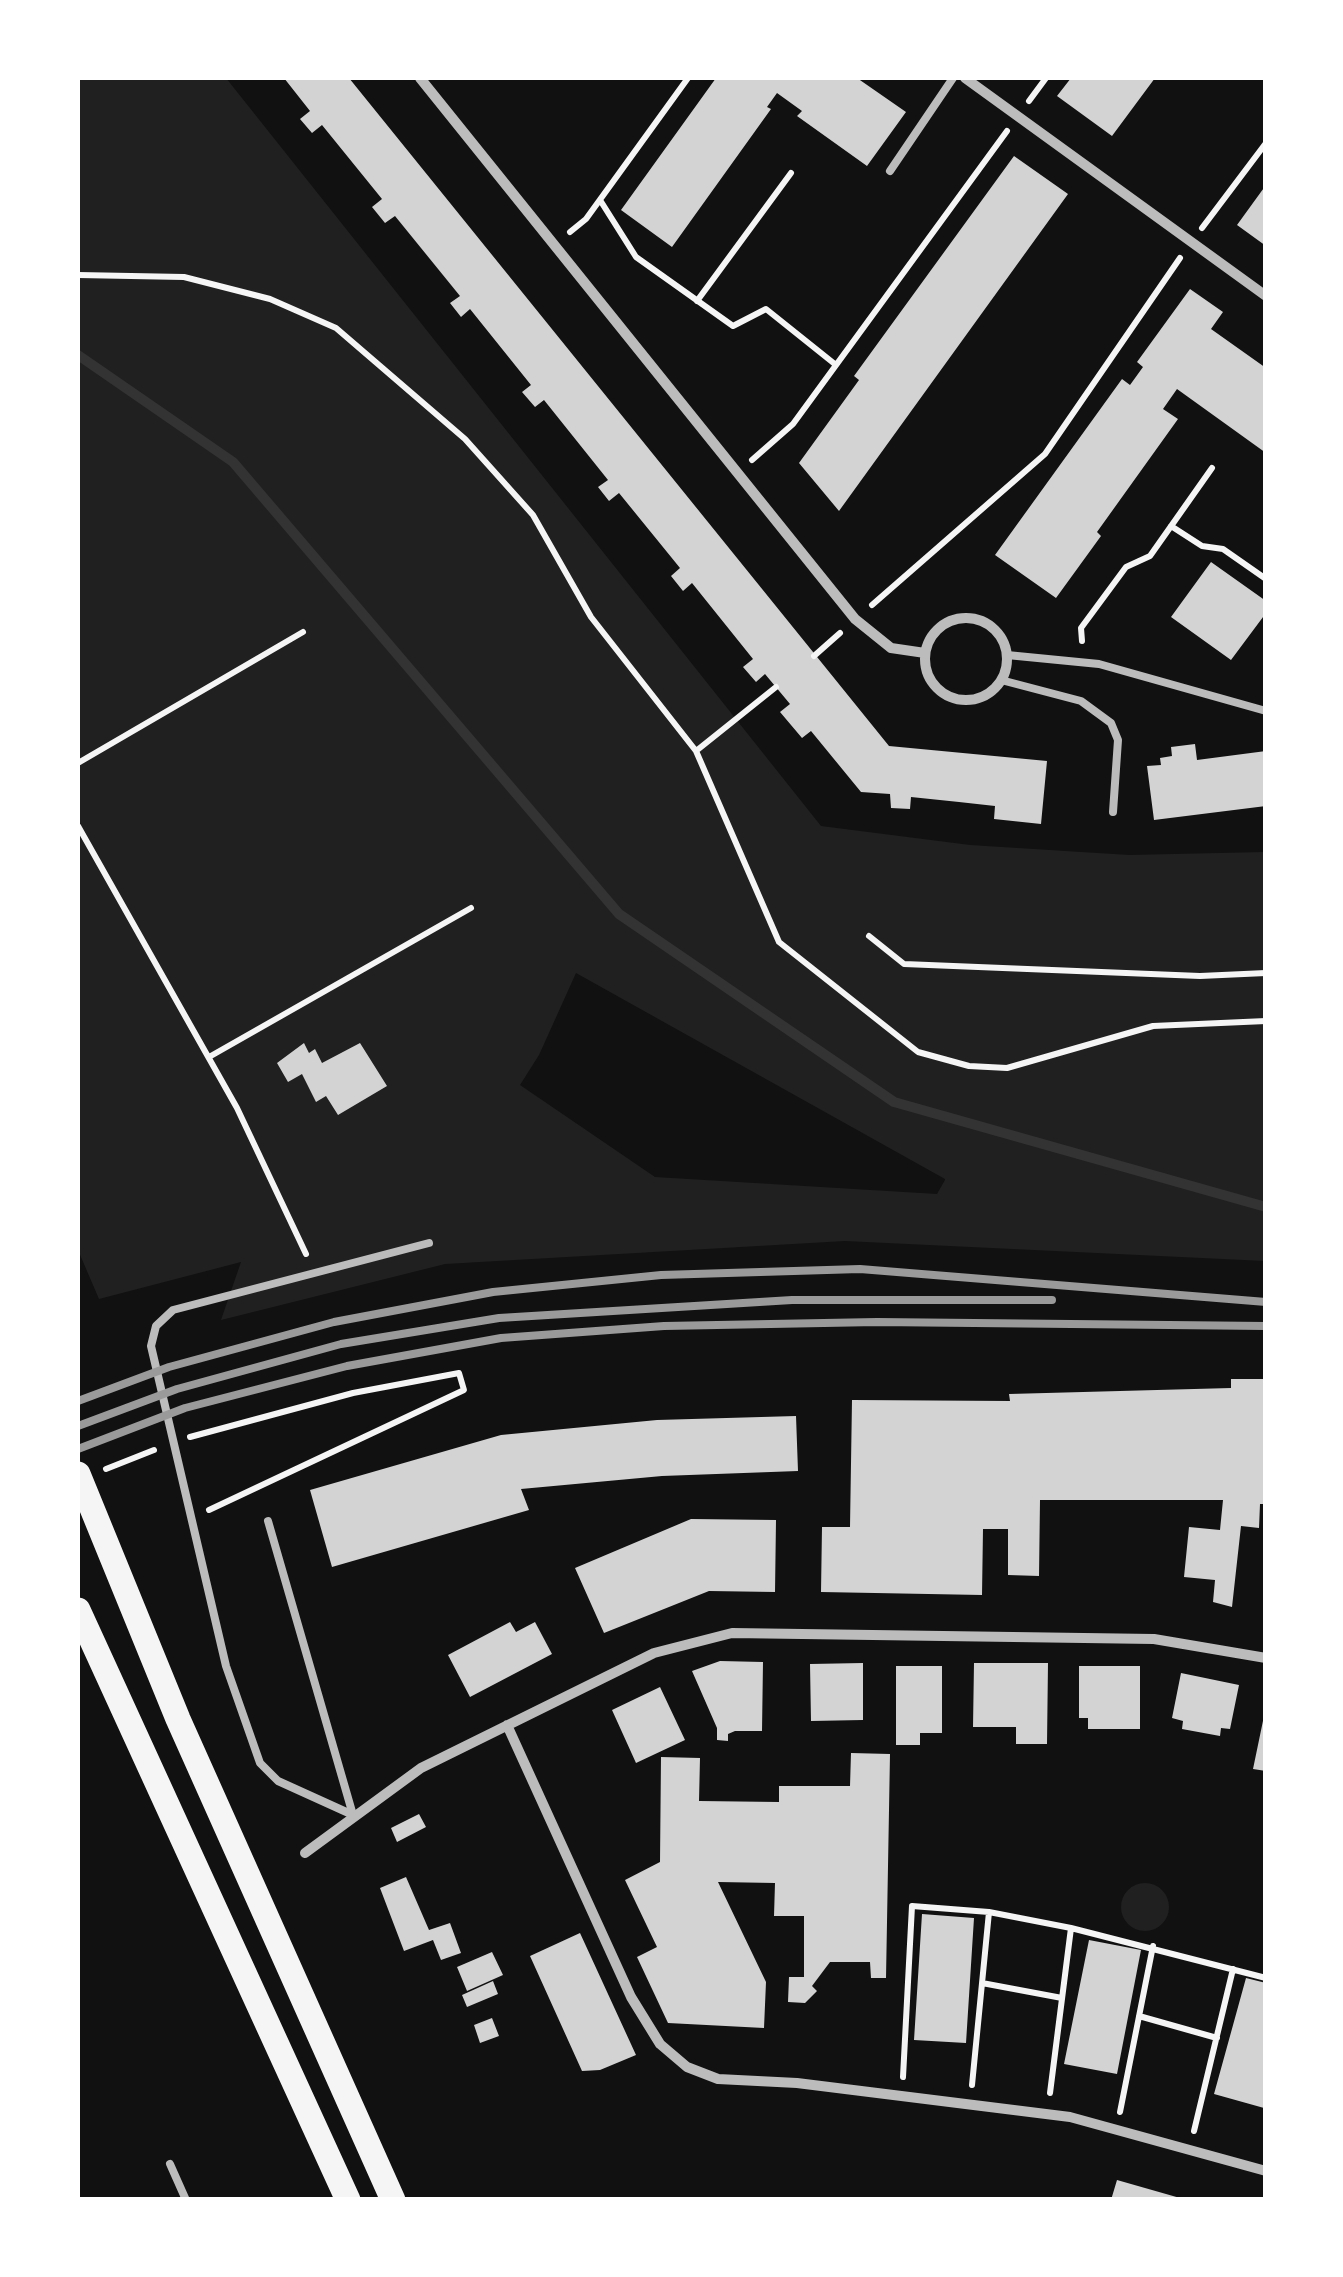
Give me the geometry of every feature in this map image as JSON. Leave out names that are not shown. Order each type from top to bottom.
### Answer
[{"type":"main road","points":[[86,1474],[178,1719],[392,2200]]},
{"type":"main road","points":[[78,1610],[348,2200]]},
{"type":"street","points":[[420,78],[856,620],[891,648],[925,653]]},
{"type":"street","points":[[965,78],[1266,296]]},
{"type":"street","points":[[959,618],[991,626],[1007,655],[1001,680],[984,696],[968,700],[951,697],[931,681],[925,653],[937,629],[959,618]]},
{"type":"street","points":[[305,1853],[421,1768],[654,1653],[732,1633],[1154,1639],[1266,1658]]},
{"type":"street","points":[[507,1725],[631,1997],[660,2044],[687,2067],[718,2079],[902,2094],[1070,2117],[1190,2147],[1266,2172]]},
{"type":"lane","points":[[890,171],[953,78]]},
{"type":"lane","points":[[1007,655],[1084,662],[1266,710]]},
{"type":"lane","points":[[1001,680],[1081,701],[1111,723],[1118,740],[1113,812]]},
{"type":"lane","points":[[352,1815],[278,1781],[260,1763],[226,1666],[151,1346],[156,1326],[173,1310],[428,1243]]},
{"type":"lane","points":[[268,1521],[352,1815]]},
{"type":"lane","points":[[170,2164],[186,2200]]},
{"type":"path","points":[[553,245],[586,219],[688,78]]},
{"type":"path","points":[[738,473],[793,424],[1018,116]]},
{"type":"path","points":[[814,656],[1044,454],[1266,143]]},
{"type":"path","points":[[697,300],[791,173]]},
{"type":"path","points":[[600,200],[636,257],[734,326],[766,310],[836,365]]},
{"type":"path","points":[[78,275],[184,276],[270,299],[336,328],[465,439],[533,515],[591,616],[696,751],[779,942],[918,1052],[969,1066],[1007,1068],[1153,1026],[1266,1020]]},
{"type":"path","points":[[1084,662],[1082,628],[1126,567],[1150,556],[1212,468]]},
{"type":"path","points":[[1172,526],[1202,546],[1224,549],[1266,579]]},
{"type":"path","points":[[78,764],[303,632]]},
{"type":"path","points":[[696,751],[776,687]]},
{"type":"path","points":[[78,826],[209,1057],[305,1249],[310,1275]]},
{"type":"path","points":[[209,1057],[471,908]]},
{"type":"path","points":[[869,936],[904,964],[1200,976],[1266,973]]},
{"type":"path","points":[[178,1441],[353,1393],[460,1373],[464,1390],[214,1505],[194,1526]]},
{"type":"path","points":[[86,1474],[162,1447]]},
{"type":"path","points":[[902,2094],[912,1906],[989,1912],[1071,1928],[1266,1978]]},
{"type":"path","points":[[973,2072],[989,1912]]},
{"type":"path","points":[[1051,2083],[1071,1928]]},
{"type":"path","points":[[1121,2106],[1153,1946]]},
{"type":"path","points":[[1198,2118],[1233,1968]]},
{"type":"path","points":[[982,1983],[1062,1998]]},
{"type":"path","points":[[1139,2016],[1217,2038]]},
{"type":"shaded area","points":[[78,78],[226,78],[821,826],[970,845],[1129,855],[1265,852],[1265,1261],[845,1241],[445,1264],[221,1320],[241,1262],[99,1299],[78,1250]],"holes":[[[576,973],[945,1179],[937,1194],[655,1177],[520,1085],[539,1055]]]},
{"type":"shaded area","points":[[1145,1883],[1162,1890],[1169,1907],[1162,1924],[1145,1931],[1128,1924],[1121,1907],[1128,1890]]},
{"type":"building","points":[[284,78],[349,78],[889,746],[1047,761],[1041,824],[994,819],[995,806],[959,802],[911,797],[910,809],[891,808],[890,794],[861,792],[811,731],[802,738],[780,712],[790,704],[765,674],[756,682],[743,667],[753,659],[692,583],[683,591],[671,576],[680,568],[619,493],[609,501],[598,487],[608,480],[544,400],[535,407],[522,392],[531,385],[470,309],[461,317],[450,303],[460,296],[395,216],[385,223],[372,207],[382,199],[322,125],[312,133],[300,119],[310,111]]},
{"type":"building","points":[[716,78],[857,78],[906,112],[867,166],[797,116],[802,111],[777,93],[767,107],[771,109],[672,247],[621,210]]},
{"type":"building","points":[[1071,78],[1155,78],[1112,136],[1057,96]]},
{"type":"building","points":[[1014,156],[1068,194],[839,511],[799,463],[859,380],[854,376]]},
{"type":"building","points":[[1266,185],[1266,246],[1237,225]]},
{"type":"building","points":[[1190,289],[1223,312],[1211,329],[1266,368],[1266,453],[1177,389],[1163,409],[1178,419],[1097,532],[1101,536],[1056,598],[995,555],[1122,379],[1130,385],[1143,367],[1137,362]]},
{"type":"building","points":[[1211,562],[1266,601],[1266,613],[1231,660],[1171,617]]},
{"type":"building","points":[[1195,744],[1197,760],[1266,751],[1266,806],[1154,820],[1147,766],[1161,765],[1160,758],[1172,756],[1171,747]]},
{"type":"building","points":[[304,1043],[309,1053],[315,1049],[322,1063],[360,1043],[387,1086],[338,1115],[326,1096],[316,1102],[302,1074],[288,1082],[277,1063]]},
{"type":"building","points":[[1231,1379],[1266,1379],[1266,1504],[1260,1504],[1259,1528],[1241,1526],[1232,1607],[1213,1602],[1215,1580],[1184,1577],[1189,1527],[1220,1530],[1223,1500],[1040,1500],[1039,1576],[1008,1575],[1008,1529],[983,1529],[982,1595],[821,1592],[822,1527],[850,1527],[852,1400],[1010,1401],[1009,1394],[1231,1388]]},
{"type":"building","points":[[796,1416],[798,1471],[662,1476],[521,1489],[529,1510],[332,1567],[310,1490],[501,1435],[657,1420]]},
{"type":"building","points":[[691,1519],[776,1520],[775,1592],[709,1591],[604,1633],[575,1568]]},
{"type":"building","points":[[510,1622],[516,1632],[535,1622],[552,1654],[470,1697],[448,1655]]},
{"type":"building","points":[[720,1661],[763,1662],[762,1731],[735,1731],[728,1734],[728,1741],[717,1740],[717,1728],[692,1671]]},
{"type":"building","points":[[863,1663],[863,1720],[811,1721],[810,1664]]},
{"type":"building","points":[[974,1663],[1048,1663],[1047,1744],[1016,1744],[1016,1727],[973,1727]]},
{"type":"building","points":[[896,1666],[942,1666],[942,1733],[920,1733],[920,1745],[896,1745]]},
{"type":"building","points":[[1079,1666],[1140,1666],[1140,1729],[1088,1729],[1088,1718],[1079,1718]]},
{"type":"building","points":[[1181,1673],[1239,1685],[1230,1729],[1221,1728],[1220,1736],[1182,1729],[1183,1721],[1172,1718]]},
{"type":"building","points":[[660,1687],[685,1740],[636,1763],[612,1710]]},
{"type":"building","points":[[1266,1717],[1266,1771],[1253,1769]]},
{"type":"building","points":[[851,1753],[890,1754],[886,1978],[871,1978],[870,1962],[830,1962],[812,1986],[817,1991],[805,2003],[788,2002],[789,1977],[804,1977],[804,1916],[774,1916],[775,1883],[718,1882],[766,1982],[764,2028],[668,2023],[637,1957],[657,1947],[625,1880],[660,1862],[661,1757],[700,1758],[699,1801],[779,1802],[779,1786],[850,1786]]},
{"type":"building","points":[[419,1814],[426,1827],[397,1842],[391,1828]]},
{"type":"building","points":[[406,1877],[429,1930],[450,1923],[461,1953],[441,1960],[433,1940],[404,1951],[380,1888]]},
{"type":"building","points":[[922,1914],[974,1918],[966,2043],[914,2040]]},
{"type":"building","points":[[580,1933],[636,2055],[600,2070],[582,2071],[530,1956]]},
{"type":"building","points":[[1089,1940],[1141,1950],[1117,2074],[1064,2064]]},
{"type":"building","points":[[492,1952],[503,1975],[467,1991],[457,1967]]},
{"type":"building","points":[[1246,1978],[1266,1983],[1264,2108],[1214,2094]]},
{"type":"building","points":[[493,1981],[498,1994],[467,2007],[462,1995]]},
{"type":"building","points":[[492,2018],[499,2036],[480,2043],[474,2025]]},
{"type":"building","points":[[1117,2180],[1180,2198],[1180,2200],[1111,2200]]},
{"type":"waterway","points":[[78,355],[233,462],[619,914],[894,1102],[1266,1207]]},
{"type":"railway","points":[[78,1401],[169,1367],[334,1322],[493,1292],[661,1275],[860,1269],[1266,1302]]},
{"type":"railway","points":[[78,1426],[177,1389],[341,1344],[499,1318],[792,1300],[1052,1300]]},
{"type":"railway","points":[[78,1449],[185,1408],[347,1366],[501,1338],[664,1326],[877,1322],[1266,1326]]}]
